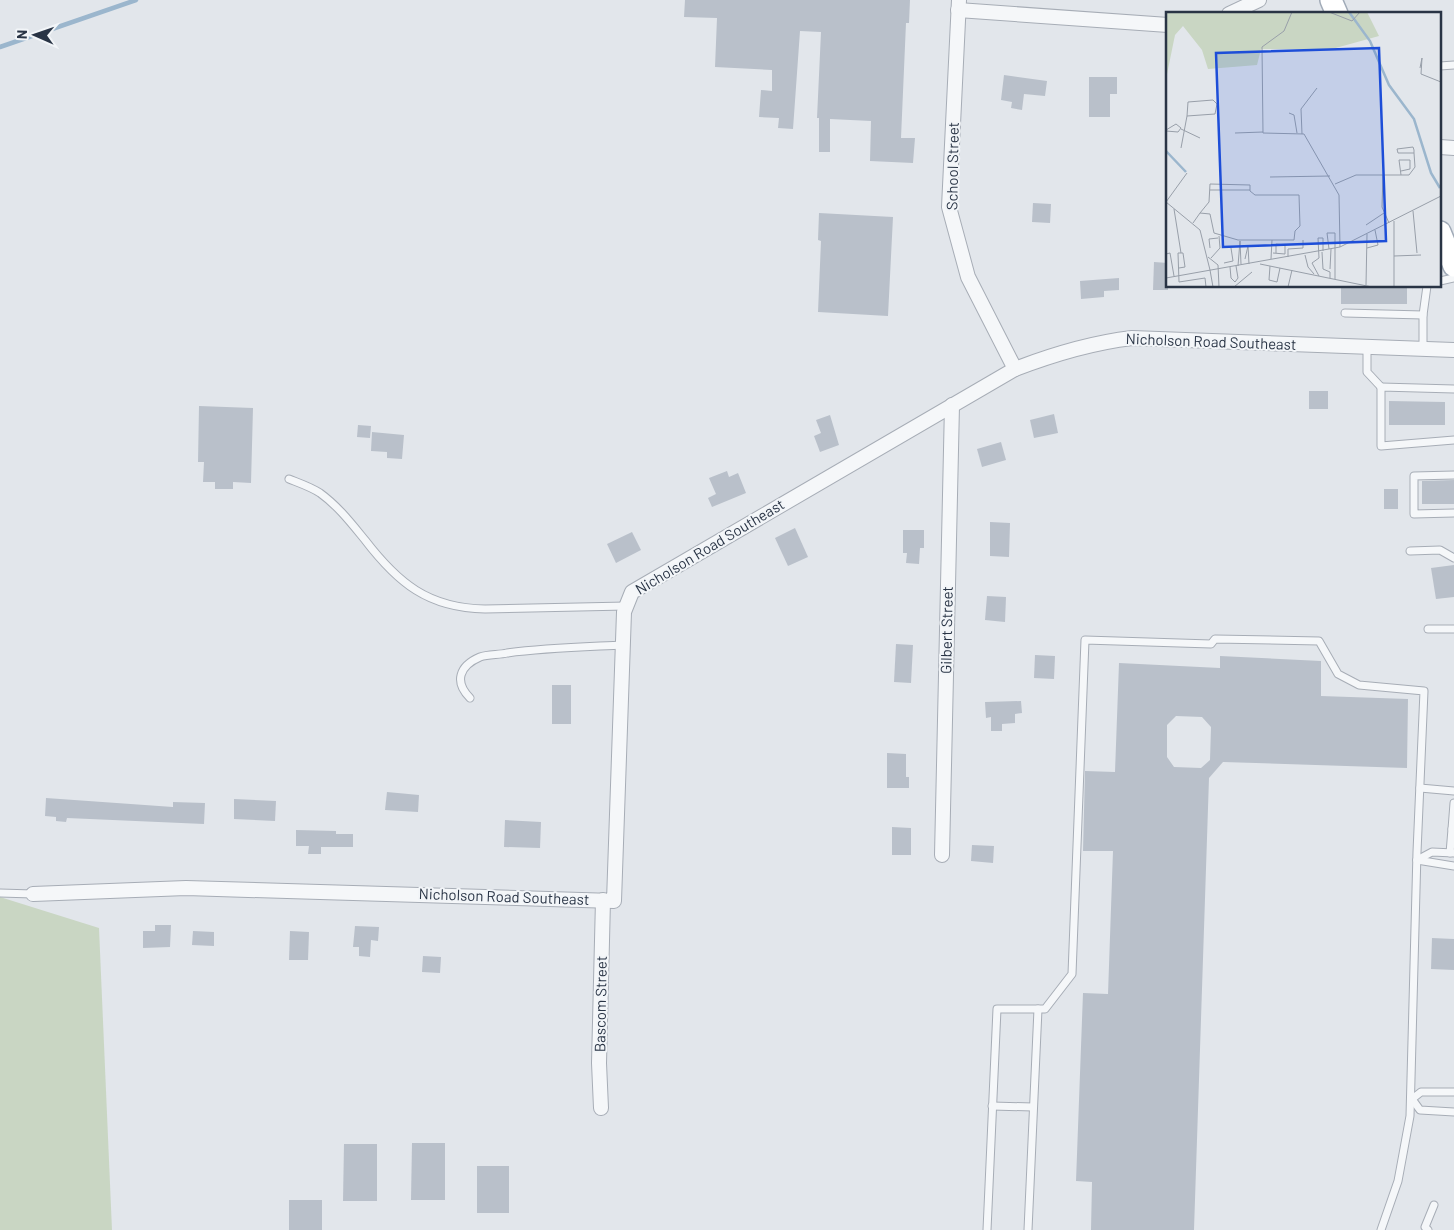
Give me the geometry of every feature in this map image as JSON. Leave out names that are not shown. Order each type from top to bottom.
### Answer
[{"type":"main road","points":[[1331,0],[1336,12]]},
{"type":"main road","points":[[1442,237],[1454,266]]},
{"type":"street","points":[[1238,12],[1259,0]]},
{"type":"street","points":[[959,5],[1166,25]]},
{"type":"street","name":"School Street","points":[[959,5],[949,207],[968,277],[1015,369]]},
{"type":"street","name":"Nicholson Road Southeast","points":[[33,894],[186,888],[614,901],[622,645],[624,612],[632,592],[1015,369],[1054,354],[1096,342],[1132,338],[1454,350]]},
{"type":"street","name":"Gilbert Street","points":[[942,855],[952,405]]},
{"type":"street","name":"Bascom Street","points":[[601,1108],[599,1063],[603,900]]},
{"type":"lane","points":[[1423,349],[1423,315],[1427,288]]},
{"type":"lane","points":[[1345,312],[1423,315]]},
{"type":"lane","points":[[1368,347],[1367,372],[1382,387],[1454,388]]},
{"type":"lane","points":[[1382,387],[1380,446],[1454,440]]},
{"type":"lane","points":[[1454,475],[1414,476],[1414,514],[1454,513]]},
{"type":"lane","points":[[289,479],[319,493],[345,515],[392,572],[412,588],[440,604],[463,609],[626,606]]},
{"type":"lane","points":[[1410,551],[1440,550],[1454,558]]},
{"type":"lane","points":[[1428,629],[1454,629]]},
{"type":"lane","points":[[987,1230],[997,1009],[1045,1009],[1072,974],[1085,640],[1211,644],[1215,639],[1319,641],[1338,674],[1359,685],[1424,691],[1417,860],[1412,1099],[1398,1181],[1381,1230]]},
{"type":"lane","points":[[470,698],[463,691],[459,682],[460,675],[480,657],[532,650],[622,645]]},
{"type":"lane","points":[[1420,788],[1454,790]]},
{"type":"lane","points":[[1417,860],[1432,852],[1452,853],[1454,805]]},
{"type":"lane","points":[[1417,860],[1454,866]]},
{"type":"lane","points":[[0,893],[33,894]]},
{"type":"lane","points":[[1028,1230],[1038,1009]]},
{"type":"lane","points":[[1412,1099],[1421,1092],[1454,1092]]},
{"type":"lane","points":[[1412,1099],[1420,1110],[1454,1112]]},
{"type":"lane","points":[[992,1106],[1033,1107]]},
{"type":"lane","points":[[1428,1230],[1425,1227],[1434,1205]]},
{"type":"green space","points":[[0,897],[99,928],[112,1230],[0,1230]]},
{"type":"building","points":[[685,0],[910,0],[909,23],[906,23],[901,138],[915,138],[913,163],[870,161],[871,121],[830,119],[830,152],[819,152],[819,118],[817,118],[821,32],[800,31],[793,129],[778,128],[779,118],[759,117],[761,90],[772,91],[772,70],[715,67],[717,18],[684,17]]},
{"type":"building","points":[[1004,75],[1047,81],[1045,96],[1024,94],[1022,110],[1011,108],[1012,102],[1001,100]]},
{"type":"building","points":[[1089,77],[1117,77],[1117,94],[1110,94],[1110,117],[1089,117]]},
{"type":"building","points":[[1033,203],[1051,204],[1050,223],[1032,222]]},
{"type":"building","points":[[819,213],[893,217],[888,316],[818,312],[821,241],[818,240]]},
{"type":"building","points":[[1154,262],[1166,263],[1166,288],[1168,290],[1153,290]]},
{"type":"building","points":[[1119,278],[1119,290],[1104,291],[1104,297],[1081,299],[1080,281]]},
{"type":"building","points":[[1341,288],[1407,288],[1407,304],[1341,304]]},
{"type":"building","points":[[1309,391],[1328,391],[1328,409],[1309,409]]},
{"type":"building","points":[[1389,401],[1445,402],[1445,425],[1389,425]]},
{"type":"building","points":[[199,406],[253,408],[251,483],[233,482],[233,489],[215,489],[215,482],[203,482],[204,462],[198,462]]},
{"type":"building","points":[[1054,414],[1058,433],[1034,438],[1030,420]]},
{"type":"building","points":[[830,415],[839,445],[820,452],[814,436],[821,433],[816,420]]},
{"type":"building","points":[[358,425],[371,426],[370,438],[357,437]]},
{"type":"building","points":[[372,432],[404,435],[402,459],[387,458],[387,452],[371,451]]},
{"type":"building","points":[[1001,442],[1006,460],[982,467],[977,449]]},
{"type":"building","points":[[727,471],[729,477],[738,473],[746,493],[712,507],[708,498],[716,494],[709,478]]},
{"type":"building","points":[[1454,480],[1454,504],[1422,504],[1422,481]]},
{"type":"building","points":[[1384,489],[1398,489],[1398,509],[1384,509]]},
{"type":"building","points":[[990,522],[1010,523],[1009,557],[990,556]]},
{"type":"building","points":[[795,528],[808,557],[788,566],[775,538]]},
{"type":"building","points":[[903,530],[924,530],[924,548],[920,548],[919,564],[906,563],[907,553],[903,553]]},
{"type":"building","points":[[632,532],[641,550],[616,563],[607,544]]},
{"type":"building","points":[[1454,565],[1454,597],[1436,599],[1431,568]]},
{"type":"building","points":[[987,596],[1006,597],[1005,622],[985,620]]},
{"type":"building","points":[[896,644],[913,645],[911,683],[894,682]]},
{"type":"building","points":[[1035,655],[1055,656],[1054,679],[1034,678]]},
{"type":"building","points":[[1220,656],[1321,661],[1321,696],[1408,699],[1407,768],[1223,762],[1209,778],[1194,1230],[1091,1230],[1092,1182],[1076,1181],[1083,993],[1108,994],[1113,851],[1083,851],[1085,771],[1115,772],[1119,663],[1220,668]],"holes":[[[1176,716],[1202,717],[1211,727],[1210,760],[1201,768],[1174,767],[1167,757],[1167,725]]]},
{"type":"building","points":[[552,685],[571,685],[571,724],[552,724]]},
{"type":"building","points":[[1021,701],[1022,713],[1015,714],[1015,723],[1002,724],[1002,731],[991,731],[991,717],[986,718],[985,702]]},
{"type":"building","points":[[887,753],[906,754],[906,777],[909,777],[909,788],[887,788]]},
{"type":"building","points":[[387,792],[419,795],[418,812],[385,810]]},
{"type":"building","points":[[46,798],[173,807],[173,802],[205,803],[204,824],[67,818],[66,822],[56,821],[56,817],[45,816]]},
{"type":"building","points":[[234,799],[276,801],[275,821],[234,819]]},
{"type":"building","points":[[505,820],[541,822],[540,848],[504,847]]},
{"type":"building","points":[[892,827],[911,828],[911,855],[892,855]]},
{"type":"building","points":[[296,830],[336,831],[336,834],[353,834],[353,847],[321,847],[321,854],[308,854],[309,846],[296,846]]},
{"type":"building","points":[[972,845],[994,846],[993,863],[971,861]]},
{"type":"building","points":[[155,925],[171,925],[170,947],[143,948],[143,931],[155,931]]},
{"type":"building","points":[[355,926],[379,927],[378,941],[371,940],[370,957],[359,956],[359,947],[353,947]]},
{"type":"building","points":[[193,931],[214,932],[214,946],[192,945]]},
{"type":"building","points":[[290,931],[309,932],[308,960],[289,960]]},
{"type":"building","points":[[1432,938],[1454,939],[1454,970],[1431,969]]},
{"type":"building","points":[[423,956],[441,957],[440,973],[422,972]]},
{"type":"building","points":[[412,1143],[445,1143],[445,1200],[411,1200]]},
{"type":"building","points":[[344,1144],[377,1144],[377,1201],[343,1201]]},
{"type":"building","points":[[477,1166],[509,1166],[509,1213],[477,1213]]},
{"type":"building","points":[[289,1200],[322,1200],[322,1230],[289,1230]]},
{"type":"waterway","points":[[0,47],[136,0]]}]
